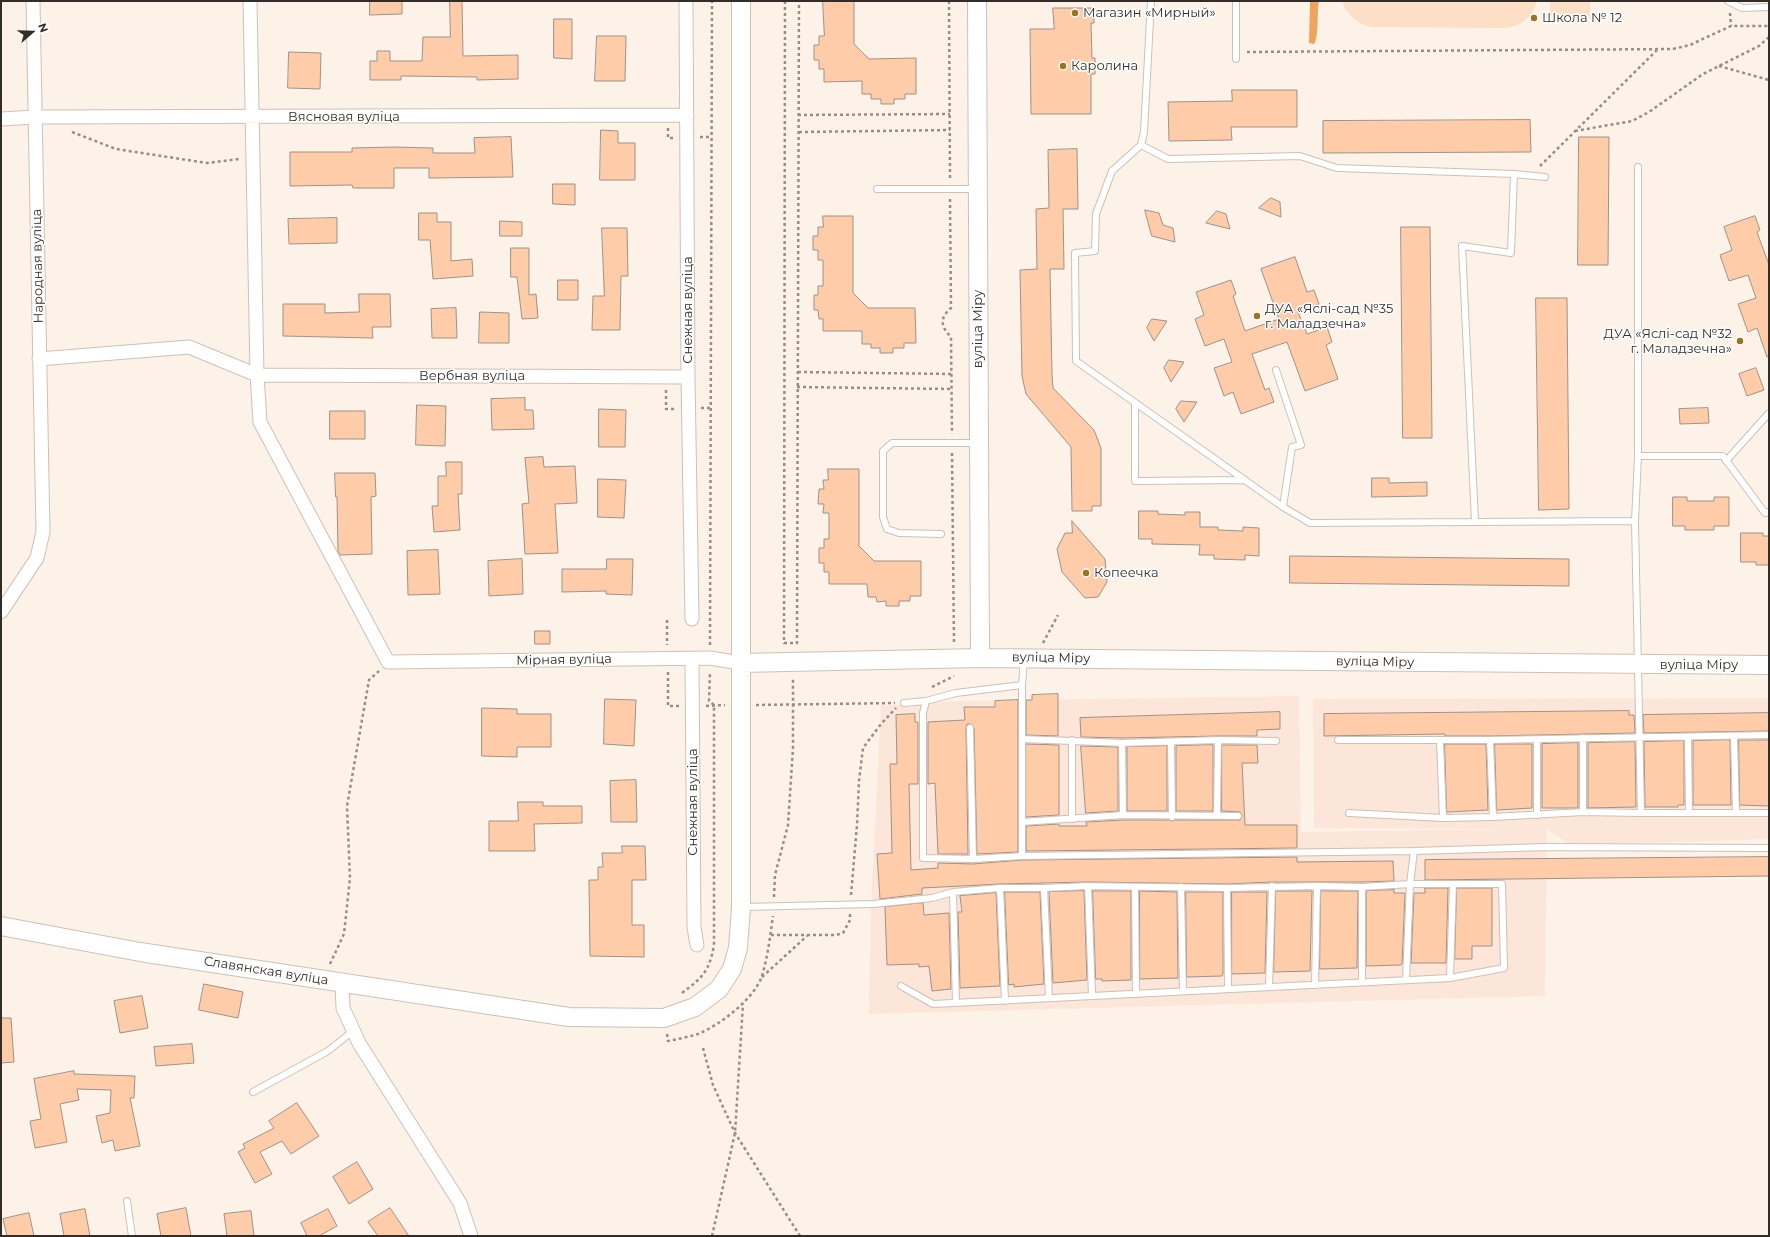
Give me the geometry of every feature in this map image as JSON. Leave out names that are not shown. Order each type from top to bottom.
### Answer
[{"type":"street","name":"Народная вуліца","points":[[1,612],[37,558],[43,532],[33,1]]},
{"type":"street","points":[[250,1],[257,375],[260,422],[388,662]]},
{"type":"street","name":"Снежная вуліца","points":[[686,1],[688,377],[692,619]]},
{"type":"street","points":[[342,983],[569,1017],[664,1018],[695,1007],[719,989],[732,969],[736,955],[741,907],[741,1]]},
{"type":"street","name":"вуліца Міру","points":[[977,1],[980,658]]},
{"type":"street","name":"Вясновая вуліца","points":[[1,119],[35,117],[253,118],[687,115]]},
{"type":"street","points":[[40,358],[189,347],[257,375]]},
{"type":"street","name":"Вербная вуліца","points":[[257,375],[688,377]]},
{"type":"street","name":"Мірная вуліца","points":[[388,662],[710,658],[740,663]]},
{"type":"street","name":"вуліца Міру","points":[[740,663],[793,662],[954,667],[980,658],[1030,658],[1769,665]]},
{"type":"street","name":"Снежная вуліца","points":[[692,659],[694,927],[697,945]]},
{"type":"street","name":"Славянская вуліца","points":[[1,926],[140,952],[342,983],[343,1008],[359,1043],[460,1203],[471,1236]]},
{"type":"lane","points":[[1150,1],[1144,132],[1141,145],[1112,171],[1096,214],[1095,251],[1075,253],[1076,361],[1283,507],[1310,523],[1636,521]]},
{"type":"lane","points":[[1236,1],[1236,59]]},
{"type":"lane","points":[[1728,1],[1742,8],[1769,7]]},
{"type":"lane","points":[[1141,145],[1168,160],[1300,156],[1337,168],[1514,174],[1545,177]]},
{"type":"lane","points":[[1638,167],[1638,456],[1636,521],[1640,812]]},
{"type":"lane","points":[[1475,522],[1462,246],[1511,253],[1514,174]]},
{"type":"lane","points":[[877,189],[978,188]]},
{"type":"lane","points":[[1276,370],[1301,445],[1292,447],[1283,507]]},
{"type":"lane","points":[[1135,403],[1135,481],[1245,480]]},
{"type":"lane","points":[[1726,461],[1769,414]]},
{"type":"lane","points":[[940,534],[899,533],[887,528],[883,517],[883,451],[892,443],[978,443]]},
{"type":"lane","points":[[1638,456],[1723,456],[1765,513],[1769,512]]},
{"type":"lane","points":[[1022,856],[1022,685],[1030,658]]},
{"type":"lane","points":[[904,703],[926,701],[956,693],[1022,685]]},
{"type":"lane","points":[[926,701],[923,713],[923,858],[973,859],[1022,856],[1546,847],[1769,848]]},
{"type":"lane","points":[[970,728],[973,859]]},
{"type":"lane","points":[[1338,740],[1537,740],[1640,736],[1688,738],[1769,735]]},
{"type":"lane","points":[[1734,737],[1736,813]]},
{"type":"lane","points":[[1583,738],[1583,812]]},
{"type":"lane","points":[[1688,738],[1689,812]]},
{"type":"lane","points":[[1022,739],[1122,743],[1218,740],[1276,741]]},
{"type":"lane","points":[[1072,740],[1072,819]]},
{"type":"lane","points":[[1217,815],[1218,740]]},
{"type":"lane","points":[[1490,740],[1492,817]]},
{"type":"lane","points":[[1537,740],[1537,815]]},
{"type":"lane","points":[[1440,741],[1443,818]]},
{"type":"lane","points":[[1171,742],[1172,817]]},
{"type":"lane","points":[[1122,743],[1123,815]]},
{"type":"lane","points":[[1349,813],[1443,818],[1583,812],[1769,813]]},
{"type":"lane","points":[[1022,822],[1123,815],[1172,817],[1217,815],[1238,816]]},
{"type":"lane","points":[[1406,980],[1410,884],[1414,850]]},
{"type":"lane","points":[[741,907],[851,905],[932,898],[953,892],[1000,888],[1088,886],[1227,888],[1272,886],[1362,887],[1410,884],[1502,884],[1504,968],[1450,978],[933,1004],[901,986]]},
{"type":"lane","points":[[1450,978],[1453,884]]},
{"type":"lane","points":[[1088,886],[1092,996]]},
{"type":"lane","points":[[1270,987],[1272,886]]},
{"type":"lane","points":[[1315,985],[1317,886]]},
{"type":"lane","points":[[1135,887],[1136,994]]},
{"type":"lane","points":[[1181,887],[1183,992]]},
{"type":"lane","points":[[1362,887],[1362,982]]},
{"type":"lane","points":[[1000,888],[1005,1001]]},
{"type":"lane","points":[[1044,888],[1049,998]]},
{"type":"lane","points":[[1227,888],[1228,989]]},
{"type":"lane","points":[[953,892],[956,1003]]},
{"type":"lane","points":[[253,1092],[328,1051],[353,1031]]},
{"type":"lane","points":[[127,1201],[132,1236]]},
{"type":"path","points":[[712,1],[709,701],[714,705]]},
{"type":"path","points":[[785,1],[784,644],[797,643],[799,1]]},
{"type":"path","points":[[949,1],[951,308],[945,313],[942,322],[944,330],[952,337],[954,667],[962,676]]},
{"type":"path","points":[[1236,52],[1682,48],[1730,26],[1769,26]]},
{"type":"path","points":[[1575,131],[1632,121],[1649,112],[1703,74],[1759,46],[1769,37]]},
{"type":"path","points":[[1530,175],[1658,49]]},
{"type":"path","points":[[1719,66],[1769,80]]},
{"type":"path","points":[[798,115],[950,114]]},
{"type":"path","points":[[64,129],[116,149],[200,162],[207,163],[253,157]]},
{"type":"path","points":[[798,132],[950,130]]},
{"type":"path","points":[[798,372],[952,374]]},
{"type":"path","points":[[798,387],[952,389]]},
{"type":"path","points":[[1030,658],[1058,615]]},
{"type":"path","points":[[667,620],[667,652]]},
{"type":"path","points":[[761,977],[774,907],[775,875],[788,825],[793,748],[793,643]]},
{"type":"path","points":[[322,980],[344,934],[350,878],[348,806],[368,680],[388,662]]},
{"type":"path","points":[[668,667],[668,706],[904,703]]},
{"type":"path","points":[[929,688],[954,667]]},
{"type":"path","points":[[770,935],[836,935],[843,933],[850,920],[858,825],[859,780],[864,748],[894,709],[904,703]]},
{"type":"path","points":[[668,1041],[698,1034],[725,1019],[743,1004],[761,977],[807,935]]},
{"type":"path","points":[[712,1236],[735,1133],[743,1004]]},
{"type":"path","points":[[703,1048],[713,1085],[735,1133],[800,1236]]},
{"type":"shaded area","points":[[1310,1],[1319,1],[1317,36],[1314,44],[1309,43]]},
{"type":"shaded area","points":[[1342,1],[1537,1],[1533,12],[1525,20],[1516,26],[1504,28],[1370,27],[1356,21],[1349,14]]},
{"type":"shaded area","points":[[1550,1],[1590,1],[1590,17],[1550,16]]},
{"type":"shaded area","points":[[1299,696],[1301,832],[1514,829],[1314,828],[1313,699],[1769,698],[1769,839],[1571,845],[1547,829],[1545,996],[869,1014],[871,907],[881,706],[960,701]]},
{"type":"building","points":[[370,1],[402,1],[402,14],[370,15]]},
{"type":"building","points":[[450,1],[462,1],[463,56],[518,55],[518,79],[477,80],[477,77],[401,76],[401,80],[370,80],[370,61],[377,61],[377,51],[390,51],[390,61],[422,61],[423,37],[450,37]]},
{"type":"building","points":[[823,1],[854,1],[854,44],[869,59],[916,58],[916,94],[905,94],[905,99],[894,99],[894,104],[881,104],[881,99],[871,99],[871,94],[862,94],[862,81],[824,82],[824,69],[819,69],[819,60],[814,60],[814,45],[819,45],[819,36],[824,36]]},
{"type":"building","name":"Каролина","points":[[1053,8],[1094,8],[1094,23],[1091,23],[1092,58],[1095,58],[1095,74],[1091,74],[1091,114],[1031,114],[1030,29],[1054,29]]},
{"type":"building","points":[[554,19],[572,19],[572,59],[554,58]]},
{"type":"building","points":[[597,36],[626,36],[625,81],[595,81]]},
{"type":"building","points":[[289,52],[321,53],[320,89],[288,88]]},
{"type":"building","points":[[1232,90],[1297,90],[1297,127],[1231,127],[1232,140],[1169,141],[1168,102],[1232,101]]},
{"type":"building","points":[[1530,120],[1531,152],[1323,153],[1323,121]]},
{"type":"building","points":[[601,130],[618,131],[618,143],[635,143],[635,180],[600,180]]},
{"type":"building","points":[[511,137],[513,177],[429,178],[429,168],[394,168],[394,188],[353,188],[352,185],[290,186],[290,152],[352,152],[352,148],[394,147],[433,148],[433,153],[475,153],[474,138]]},
{"type":"building","points":[[1579,137],[1609,137],[1608,265],[1578,265]]},
{"type":"building","points":[[1077,149],[1078,209],[1063,209],[1064,269],[1050,269],[1052,375],[1053,388],[1094,430],[1101,448],[1101,506],[1092,506],[1092,511],[1072,511],[1071,447],[1026,394],[1022,376],[1020,270],[1037,269],[1036,209],[1049,208],[1048,150]]},
{"type":"building","points":[[553,184],[575,184],[575,205],[553,204]]},
{"type":"building","points":[[1271,198],[1280,202],[1281,217],[1259,208]]},
{"type":"building","points":[[1145,210],[1159,213],[1163,225],[1173,228],[1175,242],[1152,236]]},
{"type":"building","points":[[1217,211],[1226,214],[1230,229],[1206,223]]},
{"type":"building","points":[[419,213],[437,213],[437,222],[451,222],[451,261],[472,259],[473,276],[433,279],[430,240],[419,240]]},
{"type":"building","points":[[823,216],[853,216],[853,293],[868,308],[915,308],[916,343],[904,343],[904,348],[893,348],[893,353],[880,353],[880,348],[871,348],[871,344],[862,344],[862,331],[823,331],[823,319],[819,319],[818,310],[814,310],[814,295],[818,295],[818,286],[823,286],[823,260],[818,260],[818,250],[813,250],[813,236],[818,236],[818,227],[823,227]]},
{"type":"building","points":[[1755,216],[1760,230],[1757,232],[1769,265],[1769,357],[1767,357],[1757,328],[1748,332],[1738,304],[1756,298],[1748,275],[1729,281],[1720,255],[1732,250],[1724,227]]},
{"type":"building","points":[[337,218],[337,243],[289,244],[288,219]]},
{"type":"building","points":[[500,221],[522,222],[522,236],[500,236]]},
{"type":"building","points":[[1401,227],[1430,227],[1432,438],[1403,438]]},
{"type":"building","points":[[602,228],[627,228],[628,276],[621,276],[620,330],[592,330],[593,296],[604,296]]},
{"type":"building","points":[[511,248],[529,248],[529,295],[536,294],[538,318],[522,319],[517,277],[511,277]]},
{"type":"building","points":[[1295,257],[1307,292],[1314,290],[1319,304],[1298,312],[1307,334],[1327,327],[1332,342],[1326,345],[1338,379],[1305,391],[1287,342],[1252,354],[1265,390],[1269,388],[1274,402],[1241,414],[1233,392],[1224,396],[1214,368],[1232,362],[1224,339],[1205,346],[1195,319],[1204,315],[1196,292],[1231,280],[1236,294],[1233,296],[1245,331],[1279,319],[1261,269]]},
{"type":"building","points":[[558,280],[578,280],[578,300],[558,300]]},
{"type":"building","points":[[359,294],[390,294],[391,327],[372,327],[373,338],[283,336],[283,304],[325,304],[325,313],[359,312]]},
{"type":"building","points":[[1536,298],[1567,298],[1569,509],[1539,510]]},
{"type":"building","points":[[456,308],[457,338],[432,338],[431,309]]},
{"type":"building","points":[[480,312],[509,313],[509,343],[479,343]]},
{"type":"building","points":[[1152,319],[1167,321],[1154,341],[1147,328]]},
{"type":"building","points":[[1169,360],[1184,362],[1171,382],[1164,368]]},
{"type":"building","points":[[1756,368],[1764,390],[1747,396],[1739,374]]},
{"type":"building","points":[[525,398],[525,410],[533,410],[534,429],[492,430],[491,399]]},
{"type":"building","points":[[1181,401],[1197,402],[1184,422],[1176,409]]},
{"type":"building","points":[[417,405],[446,406],[445,446],[416,445]]},
{"type":"building","points":[[1708,408],[1709,423],[1680,424],[1679,409]]},
{"type":"building","points":[[599,409],[626,410],[625,447],[599,447]]},
{"type":"building","points":[[330,411],[365,411],[365,439],[330,439]]},
{"type":"building","points":[[543,457],[544,467],[575,466],[577,503],[555,504],[558,553],[525,554],[522,504],[529,503],[525,458]]},
{"type":"building","points":[[446,462],[462,462],[462,494],[458,494],[460,530],[434,532],[432,506],[438,506],[438,476],[446,476]]},
{"type":"building","points":[[828,469],[859,469],[859,546],[874,561],[921,561],[921,596],[910,596],[910,601],[899,601],[899,606],[886,606],[886,601],[877,602],[876,597],[868,597],[867,584],[829,584],[829,572],[824,572],[824,563],[819,563],[819,548],[824,548],[824,539],[829,539],[829,513],[823,513],[824,504],[818,504],[819,489],[824,489],[823,480],[828,480]]},
{"type":"building","points":[[335,473],[375,473],[376,496],[371,497],[372,554],[340,555],[338,551]]},
{"type":"building","points":[[1372,478],[1389,478],[1389,483],[1427,482],[1427,496],[1372,497]]},
{"type":"building","points":[[598,479],[626,480],[624,518],[598,517]]},
{"type":"building","points":[[1673,497],[1687,497],[1687,501],[1714,501],[1714,497],[1729,497],[1729,526],[1714,526],[1714,530],[1685,530],[1685,526],[1673,526]]},
{"type":"building","points":[[1139,511],[1158,511],[1158,514],[1185,515],[1185,512],[1200,512],[1200,527],[1218,527],[1218,530],[1243,531],[1243,527],[1259,528],[1259,556],[1245,555],[1245,560],[1214,559],[1214,555],[1199,555],[1200,545],[1152,544],[1152,539],[1139,539]]},
{"type":"building","points":[[1072,521],[1105,559],[1107,582],[1098,597],[1085,598],[1062,572],[1057,549],[1065,533],[1072,533]]},
{"type":"building","points":[[1741,533],[1763,533],[1763,536],[1769,536],[1769,565],[1756,565],[1756,562],[1741,562]]},
{"type":"building","points":[[438,550],[440,594],[408,595],[407,551]]},
{"type":"building","points":[[1290,556],[1569,559],[1569,586],[1290,583]]},
{"type":"building","points":[[522,559],[523,594],[489,596],[488,561]]},
{"type":"building","points":[[607,559],[633,559],[632,595],[606,594],[606,591],[562,592],[562,569],[606,569]]},
{"type":"building","points":[[535,631],[550,631],[550,644],[535,644]]},
{"type":"building","points":[[1058,694],[1058,736],[1026,735],[1026,700],[1032,700],[1032,695]]},
{"type":"building","points":[[605,699],[636,700],[634,746],[604,744]]},
{"type":"building","points":[[1018,700],[1018,852],[977,854],[974,728],[970,724],[967,724],[968,854],[938,854],[935,783],[928,784],[928,722],[965,720],[964,707],[995,707],[995,701]]},
{"type":"building","points":[[482,708],[517,709],[517,714],[551,714],[551,747],[517,747],[517,757],[482,756]]},
{"type":"building","points":[[1629,711],[1629,715],[1634,715],[1635,733],[1490,736],[1445,736],[1445,734],[1324,736],[1324,714]]},
{"type":"building","points":[[1280,712],[1280,729],[1257,730],[1257,736],[1122,738],[1081,737],[1080,718]]},
{"type":"building","points":[[1769,713],[1769,731],[1644,733],[1643,715]]},
{"type":"building","points":[[915,714],[915,722],[918,722],[918,784],[909,784],[911,870],[938,868],[938,863],[973,864],[1022,860],[1297,857],[1297,862],[1393,861],[1394,881],[1227,884],[1088,882],[1000,884],[922,888],[922,894],[880,899],[877,854],[892,853],[890,764],[897,764],[896,715]]},
{"type":"building","points":[[1730,740],[1731,805],[1693,805],[1693,741]]},
{"type":"building","points":[[1739,740],[1769,740],[1769,806],[1740,805]]},
{"type":"building","points":[[1684,741],[1684,805],[1678,805],[1678,807],[1645,807],[1644,742]]},
{"type":"building","points":[[1635,742],[1636,807],[1588,808],[1588,743]]},
{"type":"building","points":[[1578,743],[1578,808],[1542,808],[1542,744]]},
{"type":"building","points":[[1026,744],[1059,745],[1059,815],[1026,817]]},
{"type":"building","points":[[1445,744],[1486,744],[1488,810],[1447,812]]},
{"type":"building","points":[[1495,744],[1532,744],[1532,808],[1497,810]]},
{"type":"building","points":[[1213,745],[1213,811],[1176,811],[1176,746]]},
{"type":"building","points":[[1222,745],[1257,745],[1258,763],[1242,763],[1245,825],[1297,825],[1297,848],[1026,851],[1026,826],[1059,824],[1059,826],[1087,826],[1086,822],[1123,820],[1240,820],[1242,816],[1240,812],[1222,811]]},
{"type":"building","points":[[1081,746],[1118,747],[1118,811],[1086,813]]},
{"type":"building","points":[[1167,746],[1167,811],[1127,811],[1127,747]]},
{"type":"building","points":[[636,780],[637,822],[611,822],[610,781]]},
{"type":"building","points":[[518,802],[543,802],[543,806],[582,806],[582,823],[534,824],[535,851],[489,851],[489,821],[518,821]]},
{"type":"building","points":[[622,846],[645,846],[646,880],[632,880],[632,925],[644,925],[644,957],[590,956],[589,880],[598,880],[598,867],[603,867],[602,853],[622,853]]},
{"type":"building","points":[[1769,857],[1769,876],[1425,880],[1425,860]]},
{"type":"building","points":[[1425,888],[1448,888],[1446,963],[1411,963],[1414,893],[1425,893]]},
{"type":"building","points":[[1457,888],[1492,888],[1492,946],[1472,946],[1472,959],[1455,959]]},
{"type":"building","points":[[1394,890],[1394,893],[1405,893],[1402,964],[1366,966],[1366,891]]},
{"type":"building","points":[[1084,891],[1087,980],[1053,983],[1049,892]]},
{"type":"building","points":[[1093,891],[1131,891],[1131,980],[1102,981],[1102,979],[1096,979]]},
{"type":"building","points":[[1140,891],[1177,892],[1178,978],[1140,979]]},
{"type":"building","points":[[1276,891],[1312,891],[1310,971],[1274,972]]},
{"type":"building","points":[[1321,891],[1358,891],[1357,968],[1320,969]]},
{"type":"building","points":[[1005,892],[1040,892],[1044,984],[1014,987],[1014,984],[1009,985]]},
{"type":"building","points":[[1186,892],[1223,892],[1222,976],[1187,977]]},
{"type":"building","points":[[1232,892],[1267,892],[1265,973],[1232,974]]},
{"type":"building","points":[[996,893],[1000,986],[960,988],[958,912],[962,912],[960,896]]},
{"type":"building","points":[[923,903],[924,915],[949,913],[951,989],[932,991],[929,966],[919,967],[919,964],[887,965],[885,907]]},
{"type":"building","points":[[204,984],[243,992],[238,1018],[199,1010]]},
{"type":"building","points":[[142,996],[148,1028],[120,1033],[114,1001]]},
{"type":"building","points":[[1,1018],[11,1018],[14,1062],[1,1063]]},
{"type":"building","points":[[192,1044],[194,1063],[156,1066],[154,1047]]},
{"type":"building","points":[[74,1071],[74,1074],[135,1076],[134,1098],[130,1098],[140,1146],[115,1151],[113,1140],[102,1143],[96,1116],[110,1113],[111,1090],[77,1089],[79,1100],[60,1104],[67,1142],[35,1148],[30,1121],[41,1119],[34,1079]]},
{"type":"building","points":[[297,1103],[319,1136],[291,1154],[282,1141],[260,1152],[272,1174],[255,1183],[238,1152],[245,1148],[243,1144],[274,1128],[269,1121]]},
{"type":"building","points":[[357,1162],[373,1189],[349,1204],[333,1177]]},
{"type":"building","points":[[186,1208],[191,1236],[161,1236],[157,1214]]},
{"type":"building","points":[[390,1208],[409,1236],[378,1236],[368,1222]]},
{"type":"building","points":[[85,1209],[90,1236],[64,1236],[60,1214]]},
{"type":"building","points":[[328,1209],[337,1226],[319,1236],[307,1236],[301,1223]]},
{"type":"building","points":[[251,1211],[254,1236],[227,1236],[224,1214]]},
{"type":"building","points":[[29,1213],[34,1236],[7,1236],[3,1219]]},
{"type":"place","name":"Магазин «Мирный»","points":[[1075,13]]},
{"type":"place","name":"Школа № 12","points":[[1534,18]]},
{"type":"place","name":"Каролина","points":[[1063,66]]},
{"type":"place","name":"ДУА «Яслі-сад №35 г. Маладзечна»","points":[[1257,316]]},
{"type":"place","name":"ДУА «Яслі-сад №32 г. Маладзечна»","points":[[1740,341]]},
{"type":"place","name":"Копеечка","points":[[1086,573]]}]
